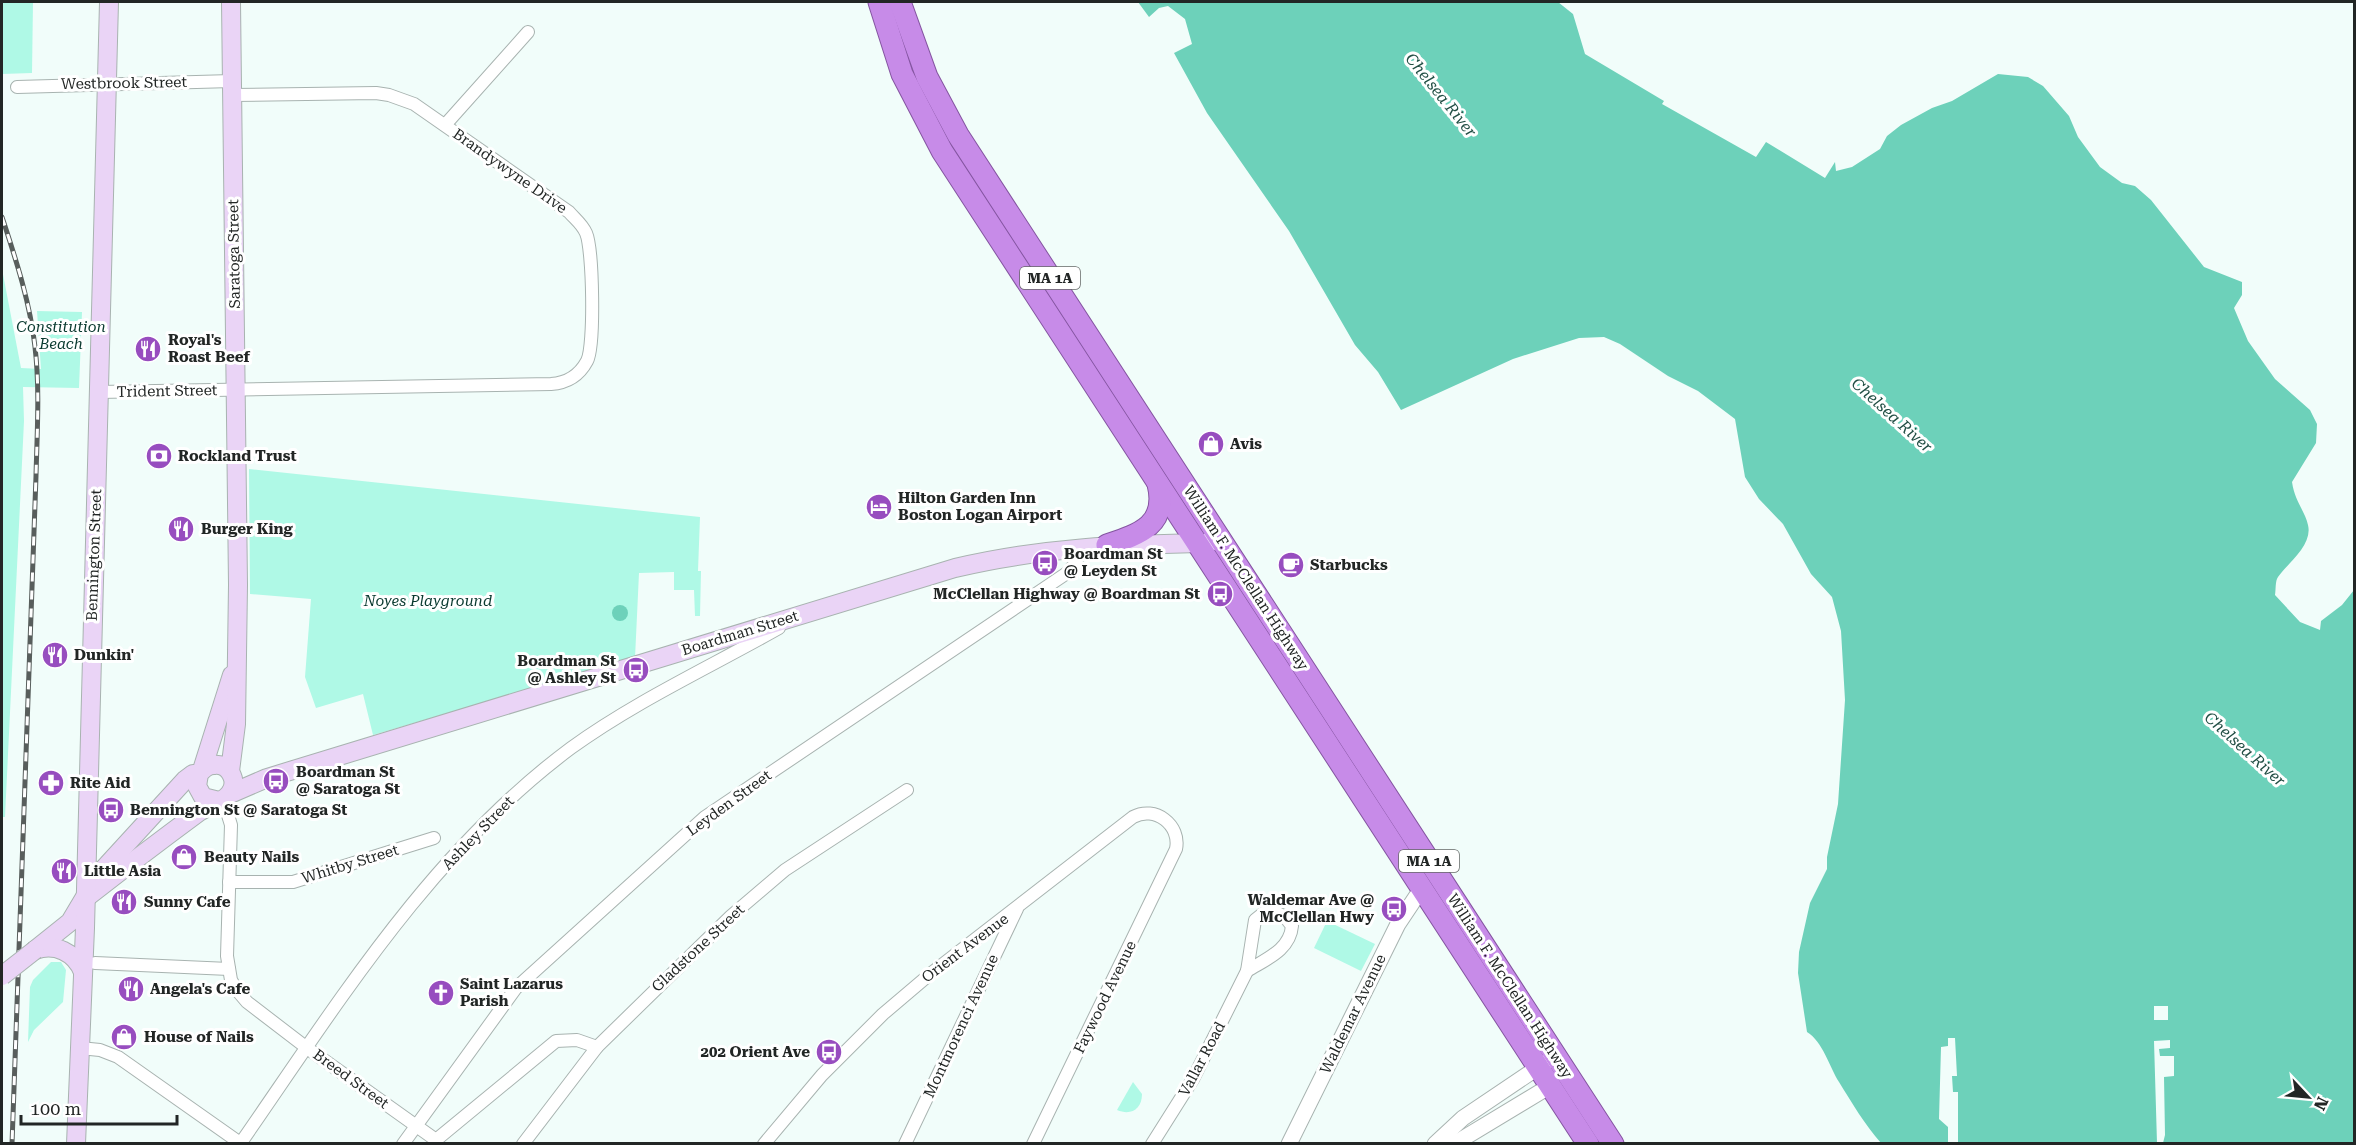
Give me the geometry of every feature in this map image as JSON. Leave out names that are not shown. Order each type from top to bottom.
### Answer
[{"type":"highway","name":"William F. McClellan Highway","points":[[879,2],[897,62],[928,127],[1422,888],[1547,1061],[1612,1143]]},
{"type":"highway","name":"William F. McClellan Highway","points":[[900,2],[923,69],[953,127],[1223,542],[1547,1061],[1550,1086],[1588,1143]]},
{"type":"highway","points":[[1107,545],[1139,533],[1155,520],[1160,504],[1156,477]]},
{"type":"main road","name":"Bennington Street","points":[[109,2],[113,83]]},
{"type":"main road","name":"Bennington Street","points":[[82,1137],[94,887],[100,538],[113,83],[121,2]]},
{"type":"main road","name":"Saratoga Street","points":[[231,2],[238,650],[236,724],[231,773]]},
{"type":"main road","name":"Boardman Street","points":[[224,798],[267,778],[955,568],[1004,557],[1080,547],[1223,542]]},
{"type":"main road","name":"Bennington Street","points":[[94,887],[99,581]]},
{"type":"main road","name":"Saratoga Street","points":[[201,772],[238,650]]},
{"type":"main road","points":[[2,976],[68,924],[94,887],[185,780],[216,764],[231,773],[233,787],[224,798],[198,813],[94,887]]},
{"type":"main road","points":[[201,772],[197,786],[201,794],[211,801],[224,798]]},
{"type":"main road","name":"Boardman Street","points":[[231,773],[267,778]]},
{"type":"main road","points":[[35,950],[49,947],[67,952],[89,968]]},
{"type":"street","points":[[445,125],[528,32]]},
{"type":"street","name":"Westbrook Street","points":[[17,87],[113,83],[232,88]]},
{"type":"street","name":"Brandywyne Drive","points":[[232,88],[389,95],[414,104],[569,212],[586,233],[591,255],[591,338],[588,360],[576,375],[564,383],[235,389]]},
{"type":"street","name":"Trident Street","points":[[104,392],[235,389]]},
{"type":"street","name":"Leyden Street","points":[[403,1143],[516,988],[705,817],[1067,573],[1076,563],[1080,547]]},
{"type":"street","name":"Ashley Street","points":[[240,1143],[391,928],[452,859],[517,793],[570,749],[618,716],[801,615]]},
{"type":"street","points":[[730,636],[731,655]]},
{"type":"street","name":"Gladstone Street","points":[[523,1143],[597,1047],[673,970],[785,870],[907,790]]},
{"type":"street","points":[[89,968],[229,969],[230,820],[224,798]]},
{"type":"street","name":"Orient Avenue","points":[[764,1143],[822,1075],[883,1014],[929,975],[1137,815],[1151,814],[1168,822],[1176,835],[1176,849]]},
{"type":"street","name":"Whitby Street","points":[[229,882],[293,882],[434,838]]},
{"type":"street","name":"Faywood Avenue","points":[[1034,1143],[1176,849]]},
{"type":"street","name":"Waldemar Avenue","points":[[1289,1143],[1401,918],[1422,888]]},
{"type":"street","name":"Montmorenci Avenue","points":[[905,1143],[1017,908]]},
{"type":"street","name":"Vallar Road","points":[[1152,1143],[1193,1079],[1247,971],[1255,920],[1265,912],[1274,911],[1285,917],[1292,926],[1291,937],[1285,946],[1247,971]]},
{"type":"street","name":"Breed Street","points":[[229,969],[231,980],[247,1002],[435,1140],[556,1041],[577,1040],[597,1047]]},
{"type":"street","points":[[86,1048],[118,1057],[240,1143]]},
{"type":"street","points":[[1435,1143],[1456,1122],[1547,1061]]},
{"type":"street","points":[[1454,1143],[1550,1086]]},
{"type":"green space","points":[[2,2],[33,2],[32,73],[2,74]]},
{"type":"green space","name":"Constitution Beach","points":[[2,269],[21,368],[41,369],[37,311],[82,312],[79,388],[23,387],[24,421],[5,817],[2,817]]},
{"type":"green space","name":"Noyes Playground","points":[[249,469],[700,517],[698,571],[701,571],[700,616],[695,616],[694,590],[674,590],[674,572],[639,573],[635,658],[373,735],[363,694],[316,708],[305,677],[311,599],[250,594]]},
{"type":"green space","points":[[1327,921],[1375,944],[1361,971],[1314,948]]},
{"type":"green space","points":[[51,962],[61,962],[66,970],[63,1002],[34,1030],[28,1042],[30,987],[33,980]]},
{"type":"green space","points":[[1133,1082],[1142,1094],[1140,1104],[1131,1112],[1117,1110]]},
{"type":"water","name":"Chelsea River","points":[[1138,2],[1558,2],[1573,14],[1585,54],[1664,101],[1662,104],[1756,157],[1766,142],[1825,178],[1835,162],[1836,171],[1852,167],[1880,149],[1887,136],[1901,125],[1932,108],[1952,101],[1998,74],[2028,77],[2043,86],[2069,116],[2078,137],[2100,167],[2122,183],[2135,186],[2151,200],[2204,267],[2242,282],[2242,295],[2234,308],[2248,341],[2275,379],[2310,410],[2317,424],[2316,443],[2292,482],[2309,532],[2299,553],[2278,577],[2275,595],[2300,622],[2320,630],[2321,621],[2342,605],[2354,590],[2354,1143],[1881,1143],[1835,1076],[1822,1048],[1807,1032],[1798,973],[1799,952],[1810,903],[1827,869],[1827,857],[1838,804],[1845,700],[1841,631],[1832,597],[1811,574],[1783,524],[1759,499],[1745,477],[1735,419],[1698,391],[1668,376],[1620,344],[1604,337],[1579,338],[1513,359],[1401,410],[1378,372],[1355,345],[1289,231],[1207,113],[1174,53],[1192,44],[1185,19],[1168,6],[1159,8],[1149,17]]},
{"type":"water","points":[[620,605],[626,607],[628,613],[626,619],[620,621],[614,619],[612,613],[614,607]]},
{"type":"pier","points":[[2154,1006],[2168,1006],[2168,1020],[2154,1020]]},
{"type":"pier","points":[[1948,1038],[1955,1038],[1957,1076],[1952,1076],[1953,1092],[1958,1092],[1958,1143],[1948,1143],[1948,1127],[1939,1119],[1941,1047],[1948,1046]]},
{"type":"pier","points":[[2170,1040],[2170,1048],[2159,1049],[2160,1056],[2174,1056],[2174,1076],[2164,1077],[2165,1135],[2163,1143],[2157,1143],[2154,1041]]},
{"type":"railway","points":[[2,217],[30,314],[37,363],[38,395],[12,1144]]},
{"type":"place","name":"Royal's Roast Beef","points":[[148,349]]},
{"type":"place","name":"Avis","points":[[1211,444]]},
{"type":"place","name":"Rockland Trust","points":[[159,456]]},
{"type":"place","name":"Hilton Garden Inn Boston Logan Airport","points":[[879,507]]},
{"type":"place","name":"Burger King","points":[[181,529]]},
{"type":"place","name":"Boardman St @ Leyden St","points":[[1045,563]]},
{"type":"place","name":"Starbucks","points":[[1291,565]]},
{"type":"place","name":"McClellan Highway @ Boardman St","points":[[1220,594]]},
{"type":"place","name":"Dunkin'","points":[[55,655]]},
{"type":"place","name":"Boardman St @ Ashley St","points":[[636,670]]},
{"type":"place","name":"Boardman St @ Saratoga St","points":[[276,781]]},
{"type":"place","name":"Rite Aid","points":[[51,783]]},
{"type":"place","name":"Bennington St @ Saratoga St","points":[[111,810]]},
{"type":"place","name":"Beauty Nails","points":[[184,857]]},
{"type":"place","name":"Little Asia","points":[[64,871]]},
{"type":"place","name":"Sunny Cafe","points":[[124,902]]},
{"type":"place","name":"Waldemar Ave @ McClellan Hwy","points":[[1394,909]]},
{"type":"place","name":"Angela's Cafe","points":[[131,989]]},
{"type":"place","name":"Saint Lazarus Parish","points":[[441,993]]},
{"type":"place","name":"House of Nails","points":[[124,1037]]},
{"type":"place","name":"202 Orient Ave","points":[[829,1052]]}]
